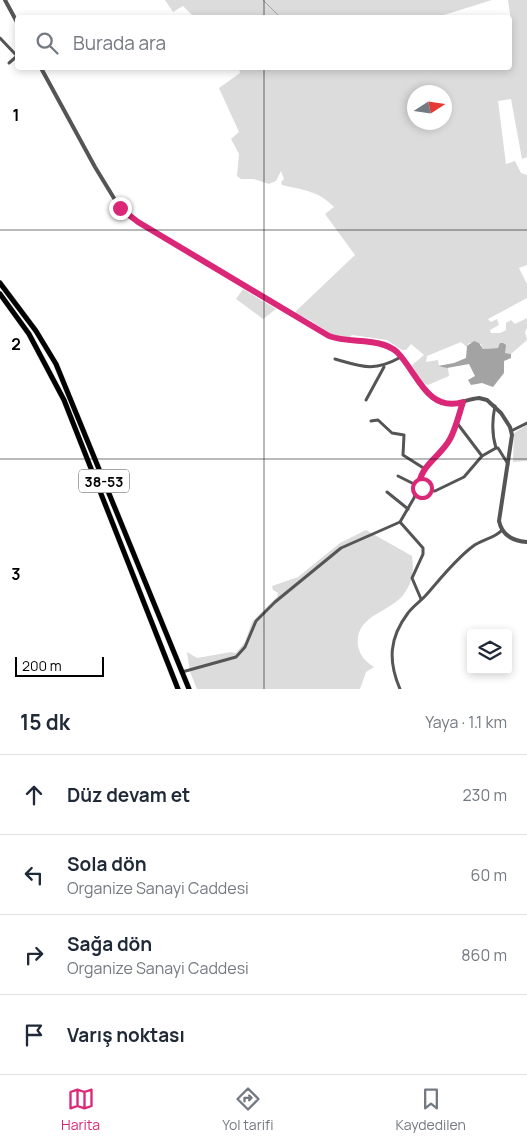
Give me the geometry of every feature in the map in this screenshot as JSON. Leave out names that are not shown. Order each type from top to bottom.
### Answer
[{"type":"highway","name":"38-53","points":[[0,283],[36,331],[56,364],[189,689]]},
{"type":"highway","name":"38-53","points":[[0,294],[29,334],[64,400],[178,689]]},
{"type":"street","points":[[5,0],[15,18]]},
{"type":"street","points":[[0,38],[15,55]]},
{"type":"street","points":[[9,63],[15,58]]},
{"type":"street","points":[[41,70],[95,167],[120,208],[127,215],[329,336],[338,340],[380,344],[396,352],[429,395],[448,404],[483,398],[495,406],[507,420],[511,431],[508,464],[499,515],[502,530],[514,540],[527,542]]},
{"type":"street","points":[[335,359],[357,367],[384,367],[401,357]]},
{"type":"street","points":[[366,400],[384,367]]},
{"type":"street","points":[[182,672],[236,657],[245,647],[256,621],[275,602],[345,545],[400,522],[408,509],[425,469],[445,446],[457,422],[463,402]]},
{"type":"street","points":[[495,406],[492,421],[496,448],[498,448],[508,464]]},
{"type":"street","points":[[371,421],[378,420],[392,433],[404,435],[402,455],[425,469]]},
{"type":"street","points":[[457,422],[482,456]]},
{"type":"street","points":[[511,431],[527,423]]},
{"type":"street","points":[[398,476],[426,490],[435,491],[464,477],[482,456],[496,448]]},
{"type":"street","points":[[387,492],[408,509]]},
{"type":"street","points":[[400,522],[423,548],[412,578],[421,599]]},
{"type":"street","points":[[400,689],[391,666],[395,636],[408,613],[472,547],[481,541],[493,537],[502,530]]},
{"type":"shaded area","points":[[165,0],[492,0],[444,15],[192,15],[183,6],[173,12]]},
{"type":"shaded area","points":[[508,0],[527,0],[527,157],[522,159],[511,99],[498,101],[506,164],[515,161],[521,173],[527,175],[527,265],[519,268],[527,284],[527,298],[488,319],[491,322],[497,319],[499,325],[490,330],[491,333],[500,333],[506,330],[506,323],[511,320],[515,324],[527,318],[525,332],[527,340],[511,354],[505,353],[498,348],[483,349],[481,344],[469,343],[467,347],[461,342],[427,356],[426,362],[438,360],[439,366],[448,368],[449,376],[428,385],[421,382],[412,365],[424,355],[411,344],[406,350],[402,350],[387,340],[352,335],[349,338],[331,334],[308,319],[294,313],[355,255],[325,214],[334,207],[328,202],[316,194],[282,185],[281,182],[284,179],[281,171],[276,181],[269,184],[254,179],[241,179],[237,176],[239,154],[231,139],[239,132],[219,88],[240,73],[239,70],[512,70],[512,15],[510,15]]},
{"type":"shaded area","points":[[243,289],[276,309],[263,319],[236,299]]},
{"type":"shaded area","points":[[474,341],[479,343],[483,349],[498,348],[500,343],[503,343],[506,345],[505,353],[511,354],[511,358],[504,361],[504,373],[493,387],[482,383],[471,385],[468,380],[475,376],[469,364],[447,368],[438,366],[454,363],[466,358],[467,346]]},
{"type":"shaded area","points":[[527,425],[527,461],[513,462],[514,433]]},
{"type":"shaded area","points":[[366,530],[412,556],[413,571],[404,594],[367,621],[362,627],[358,636],[359,650],[368,663],[374,667],[366,672],[360,689],[197,689],[190,672],[187,652],[197,658],[231,652],[236,653],[245,642],[252,622],[277,597],[278,593],[273,590],[272,586],[298,577],[340,543]]},
{"type":"waterway","points":[[263,0],[278,15]]},
{"type":"route","points":[[120,208],[138,222],[329,336],[338,340],[368,342],[388,347],[396,352],[410,368],[429,395],[438,401],[448,404],[463,402],[450,439],[420,477],[419,484],[422,488]]}]
